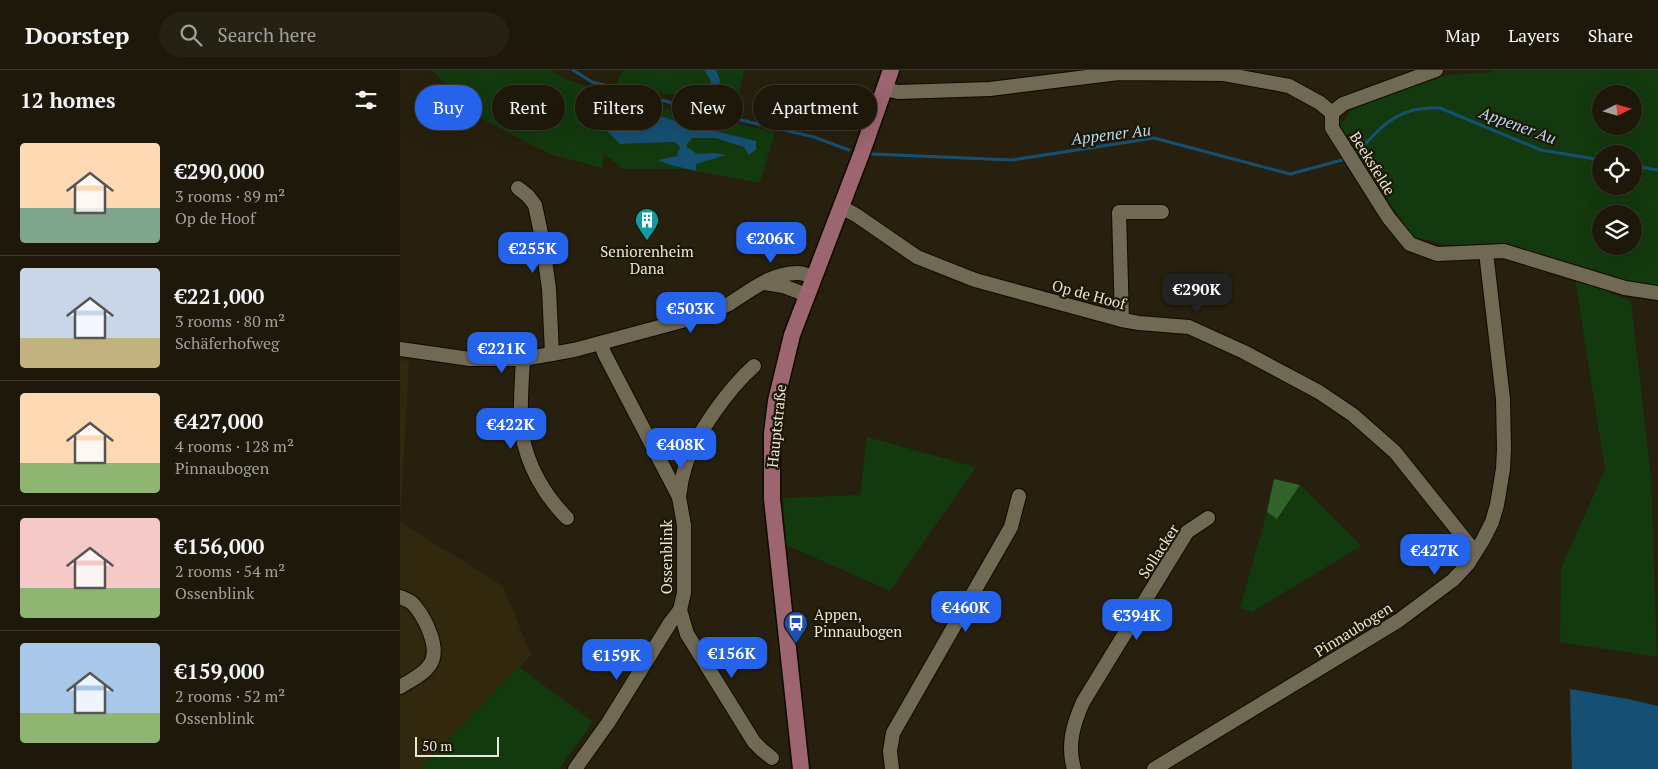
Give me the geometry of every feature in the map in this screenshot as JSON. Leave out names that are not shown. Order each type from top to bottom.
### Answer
[{"type":"main road","name":"Hauptstraße","points":[[801,769],[775,532],[771,468],[772,433],[777,393],[792,335],[891,70]]},
{"type":"street","points":[[885,89],[898,92],[990,90],[1119,73],[1224,74],[1289,86],[1320,103],[1332,113],[1344,104],[1436,70]]},
{"type":"street","name":"Beeksfelde","points":[[1332,113],[1332,128],[1388,217],[1410,244],[1437,254],[1504,251],[1625,288],[1658,293]]},
{"type":"street","points":[[518,188],[535,205],[542,238],[549,289],[552,354]]},
{"type":"street","name":"Op de Hoof","points":[[841,207],[856,215],[917,257],[975,280],[1122,320],[1189,327],[1244,352],[1319,392],[1353,415],[1395,452],[1475,552]]},
{"type":"street","points":[[1122,320],[1119,212],[1162,212]]},
{"type":"street","name":"Pinnaubogen","points":[[1154,769],[1398,621],[1453,580],[1475,552],[1492,522],[1497,505],[1504,449],[1503,399],[1486,252]]},
{"type":"street","points":[[400,348],[470,359],[523,358],[552,354],[601,343],[711,312],[774,278],[800,273],[814,278]]},
{"type":"street","points":[[764,283],[783,286],[807,295]]},
{"type":"street","name":"Ossenblink","points":[[575,769],[608,723],[670,622],[680,610],[684,593],[684,525],[679,497],[604,353],[601,343]]},
{"type":"street","points":[[523,358],[521,416],[522,433],[526,449],[537,478],[556,507],[567,518]]},
{"type":"street","points":[[679,497],[685,466],[698,438],[729,393],[754,366]]},
{"type":"street","points":[[892,769],[890,752],[893,733],[1011,527],[1019,496]]},
{"type":"street","name":"Sollacker","points":[[1074,769],[1070,748],[1071,737],[1083,702],[1187,532],[1208,518]]},
{"type":"street","points":[[400,597],[408,600],[415,606],[432,638],[434,657],[429,667],[400,687]]},
{"type":"street","name":"Ossenblink","points":[[680,610],[687,634],[749,734],[762,750],[772,758]]},
{"type":"shaded area","points":[[400,360],[409,361],[400,522]]},
{"type":"shaded area","points":[[400,522],[503,586],[531,655],[420,769],[400,769]]},
{"type":"green space","points":[[432,70],[552,70],[563,78],[583,85],[575,85],[575,130],[623,130],[620,144],[675,142],[680,147],[677,156],[660,160],[685,169],[623,169],[604,154],[602,168],[550,154],[503,130],[565,130],[565,85],[492,85],[492,124],[482,119],[482,85],[446,85]]},
{"type":"green space","points":[[623,70],[704,70],[710,79],[711,85],[672,85],[672,95],[662,93],[662,85],[616,85]]},
{"type":"green space","points":[[716,70],[744,70],[741,85],[719,85],[720,80]]},
{"type":"green space","points":[[1495,70],[1658,70],[1658,287],[1627,282],[1492,243],[1455,246],[1413,237],[1339,127],[1359,101],[1447,75],[1493,72]]},
{"type":"green space","points":[[662,108],[672,110],[672,120],[662,119]]},
{"type":"green space","points":[[743,125],[753,127],[753,130],[775,132],[760,183],[695,171],[696,164],[713,153],[697,154],[686,146],[692,138],[715,138],[744,147],[756,141],[711,130],[743,130]]},
{"type":"green space","points":[[1575,279],[1631,301],[1651,477],[1657,657],[1560,642],[1561,568],[1605,470]]},
{"type":"green space","points":[[867,437],[976,467],[890,591],[786,545],[783,498],[860,495]]},
{"type":"green space","points":[[1274,479],[1300,485],[1277,519],[1267,512]]},
{"type":"green space","points":[[1300,485],[1361,546],[1252,612],[1240,608],[1267,512],[1278,519]]},
{"type":"green space","points":[[519,667],[593,722],[559,769],[420,769]]},
{"type":"water","points":[[704,70],[716,70],[720,80],[719,85],[711,85]]},
{"type":"water","points":[[662,117],[672,120],[672,130],[711,130],[756,141],[756,150],[749,155],[744,147],[715,138],[692,138],[686,146],[697,154],[713,153],[726,155],[696,164],[696,171],[658,160],[677,156],[680,147],[675,142],[620,144],[608,130],[662,130]]},
{"type":"water","points":[[1570,689],[1658,706],[1658,769],[1572,769]]},
{"type":"waterway","name":"Appener Au","points":[[573,70],[592,82],[814,137],[849,150]]},
{"type":"waterway","name":"Appener Au","points":[[1355,155],[1382,127],[1401,114],[1412,110],[1440,108],[1541,150],[1592,158]]},
{"type":"waterway","name":"Appener Au","points":[[872,154],[1012,160],[1154,138],[1290,174],[1346,159]]},
{"type":"waterway","name":"Appener Au","points":[[1642,167],[1658,170]]},
{"type":"place","name":"Seniorenheim Dana","points":[[647,241]]},
{"type":"place","name":"Appen, Pinnaubogen","points":[[796,644]]}]
